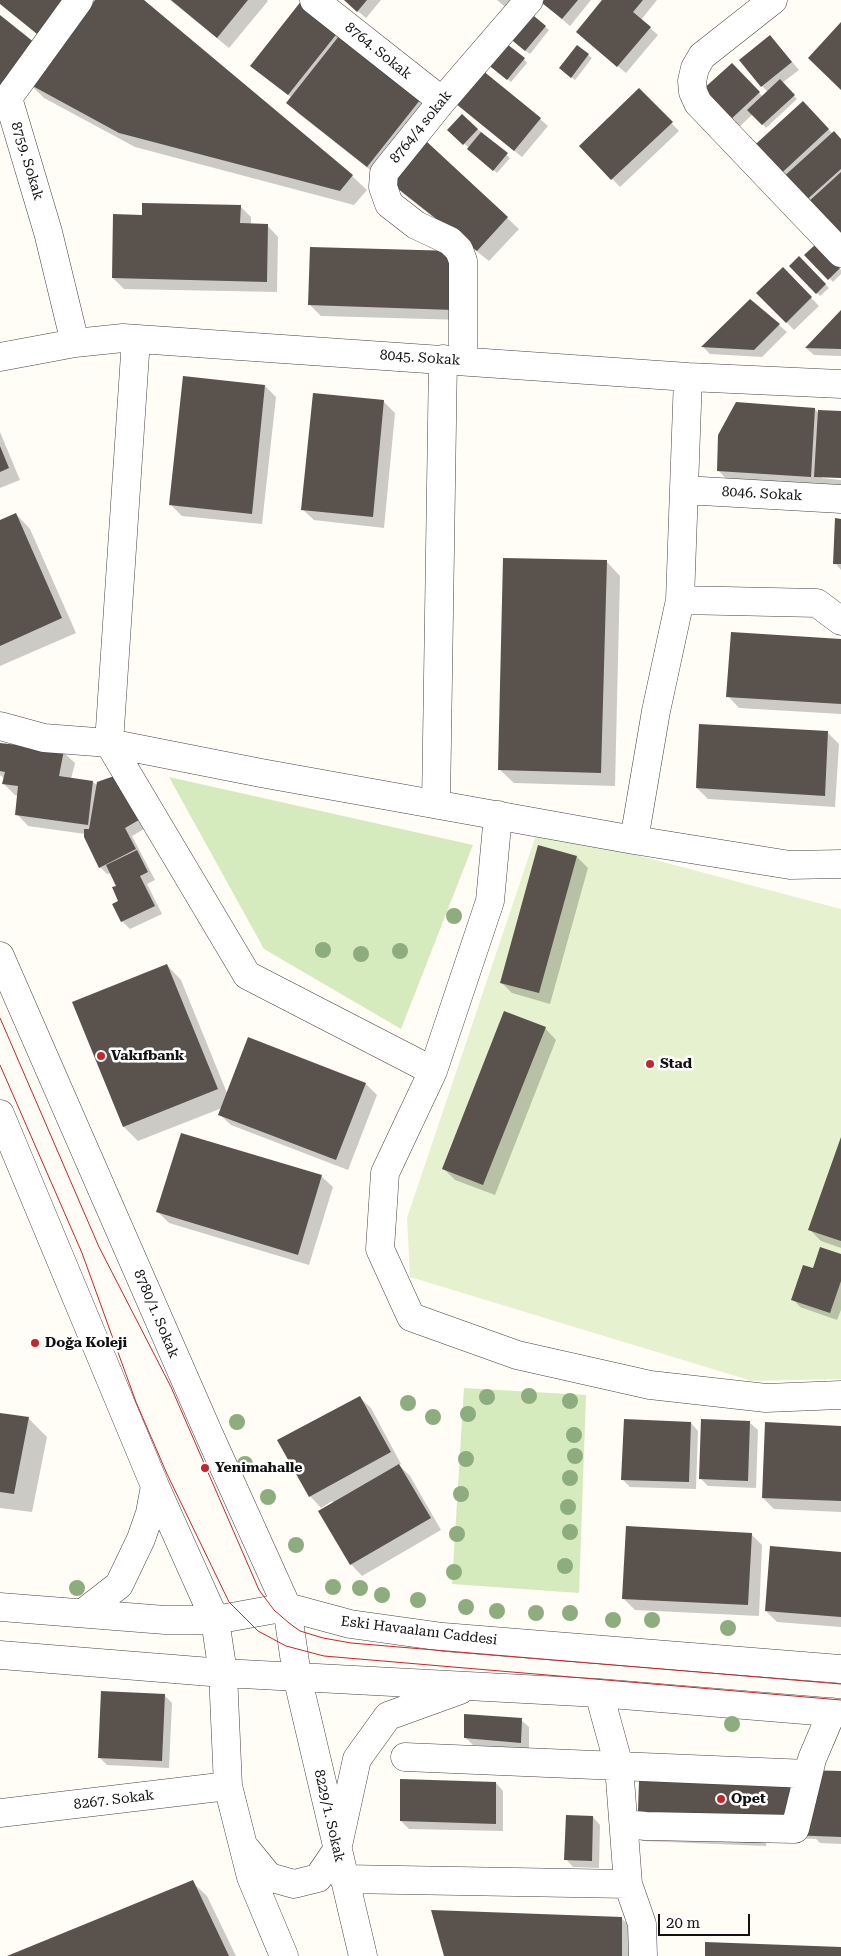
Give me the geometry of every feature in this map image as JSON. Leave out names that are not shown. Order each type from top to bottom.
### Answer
[{"type":"street","name":"8759. Sokak","points":[[75,343],[48,232],[8,98],[80,0]]},
{"type":"street","name":"8764. Sokak","points":[[314,0],[442,101]]},
{"type":"street","name":"8764/4 sokak","points":[[436,804],[453,360],[464,261],[459,250],[450,242],[416,225],[389,204],[383,187],[384,173],[528,0]]},
{"type":"street","points":[[773,0],[702,56],[695,68],[692,81],[693,92],[698,103],[841,253]]},
{"type":"street","name":"8045. Sokak","points":[[0,357],[75,343],[123,338],[688,377],[839,382]]},
{"type":"street","points":[[136,340],[109,743],[247,975],[433,1071]]},
{"type":"street","points":[[634,840],[656,711],[680,600],[688,377]]},
{"type":"street","name":"8046. Sokak","points":[[684,490],[841,499]]},
{"type":"street","points":[[680,600],[817,604],[841,621]]},
{"type":"street","points":[[0,726],[44,738],[109,743],[261,773],[790,866],[841,864]]},
{"type":"street","points":[[498,815],[490,900],[433,1071],[385,1173],[380,1249],[411,1317],[516,1355],[650,1385],[766,1398],[841,1396]]},
{"type":"street","name":"8780/1. Sokak","points":[[0,956],[208,1432],[287,1607],[297,1676]]},
{"type":"street","points":[[0,1114],[156,1486],[216,1620],[223,1673],[228,1786],[251,1877],[284,1956]]},
{"type":"street","points":[[83,1613],[119,1585],[141,1539],[150,1513],[156,1486]]},
{"type":"street","name":"Eski Havaalanı Caddesi","points":[[0,1607],[165,1620],[216,1620],[287,1607],[350,1624],[443,1637],[841,1670]]},
{"type":"street","points":[[0,1655],[223,1673],[599,1693],[836,1712],[812,1759],[795,1829],[624,1824]]},
{"type":"street","name":"8229/1. Sokak","points":[[297,1676],[363,1956]]},
{"type":"street","points":[[243,1845],[269,1877],[294,1884],[318,1878],[337,1850],[357,1759],[388,1716],[472,1686]]},
{"type":"street","points":[[599,1693],[619,1766],[628,1884],[642,1924],[643,1956]]},
{"type":"street","points":[[405,1756],[808,1774]]},
{"type":"street","name":"8267. Sokak","points":[[0,1813],[228,1786]]},
{"type":"street","points":[[344,1879],[628,1884]]},
{"type":"green space","points":[[169,777],[473,845],[401,1029],[264,949]]},
{"type":"green space","name":"Stad","points":[[538,829],[841,909],[841,1379],[752,1381],[410,1277],[407,1218]]},
{"type":"green space","points":[[464,1388],[586,1395],[579,1593],[452,1584]]},
{"type":"building","points":[[0,0],[65,0],[37,34],[0,4]]},
{"type":"building","points":[[95,0],[144,0],[353,175],[340,191],[119,133],[29,84]]},
{"type":"building","points":[[171,0],[248,0],[217,38]]},
{"type":"building","points":[[302,0],[343,26],[288,95],[250,66]]},
{"type":"building","points":[[344,0],[367,0],[357,12]]},
{"type":"building","points":[[544,0],[578,0],[562,19],[542,3]]},
{"type":"building","points":[[602,0],[643,0],[633,12],[651,27],[617,67],[576,32]]},
{"type":"building","points":[[528,11],[546,26],[525,51],[507,36]]},
{"type":"building","points":[[0,15],[35,43],[0,87]]},
{"type":"building","points":[[841,22],[841,90],[808,58]]},
{"type":"building","points":[[770,35],[792,62],[761,87],[739,60]]},
{"type":"building","points":[[339,36],[420,100],[367,167],[286,103]]},
{"type":"building","points":[[503,41],[525,58],[507,80],[486,63]]},
{"type":"building","points":[[577,45],[589,54],[571,78],[559,68]]},
{"type":"building","points":[[732,63],[760,92],[729,121],[701,91]]},
{"type":"building","points":[[482,70],[541,118],[514,151],[455,103]]},
{"type":"building","points":[[780,79],[795,95],[762,125],[747,110]]},
{"type":"building","points":[[639,88],[673,122],[611,180],[579,146]]},
{"type":"building","points":[[803,101],[829,129],[773,181],[747,152]]},
{"type":"building","points":[[462,114],[478,129],[463,145],[447,130]]},
{"type":"building","points":[[834,131],[841,139],[841,169],[802,204],[780,180]]},
{"type":"building","points":[[481,132],[508,153],[493,171],[467,149]]},
{"type":"building","points":[[426,141],[508,217],[477,251],[392,184]]},
{"type":"building","points":[[841,172],[841,232],[837,236],[807,203]]},
{"type":"building","points":[[142,203],[241,205],[240,223],[268,224],[267,282],[112,278],[113,214],[142,215]]},
{"type":"building","points":[[816,244],[840,268],[828,280],[804,255]]},
{"type":"building","points":[[310,247],[455,251],[453,310],[308,305]]},
{"type":"building","points":[[799,256],[826,284],[816,294],[789,266]]},
{"type":"building","points":[[783,267],[812,297],[786,323],[756,293]]},
{"type":"building","points":[[750,299],[780,324],[754,350],[701,347]]},
{"type":"building","points":[[841,310],[841,349],[805,348]]},
{"type":"building","points":[[183,376],[265,385],[252,514],[169,505]]},
{"type":"building","points":[[313,393],[384,400],[373,517],[301,510]]},
{"type":"building","points":[[736,402],[815,408],[811,477],[717,471],[718,435]]},
{"type":"building","points":[[818,410],[841,411],[841,478],[814,477]]},
{"type":"building","points":[[0,446],[9,468],[0,472]]},
{"type":"building","points":[[16,513],[62,618],[0,646],[0,520]]},
{"type":"building","points":[[835,518],[841,519],[841,564],[833,564]]},
{"type":"building","points":[[503,558],[607,560],[601,773],[498,770]]},
{"type":"building","points":[[731,632],[841,639],[841,704],[726,697]]},
{"type":"building","points":[[699,724],[828,731],[825,796],[696,788]]},
{"type":"building","points":[[0,743],[64,750],[59,776],[93,781],[88,825],[15,815],[18,786],[2,784],[5,772],[0,771]]},
{"type":"building","points":[[120,774],[144,817],[125,828],[136,849],[99,868],[84,837],[84,829],[89,829],[97,782]]},
{"type":"building","points":[[538,845],[577,856],[539,993],[500,983]]},
{"type":"building","points":[[137,850],[148,872],[140,876],[155,906],[121,922],[112,904],[118,901],[112,887],[116,886],[106,865]]},
{"type":"building","points":[[167,964],[218,1089],[123,1127],[72,1002]]},
{"type":"building","points":[[504,1011],[546,1027],[483,1185],[442,1169]]},
{"type":"building","points":[[248,1037],[366,1083],[336,1160],[218,1115]]},
{"type":"building","points":[[181,1133],[322,1175],[298,1255],[156,1212]]},
{"type":"building","points":[[841,1137],[841,1241],[808,1230]]},
{"type":"building","points":[[820,1247],[841,1254],[841,1281],[830,1313],[791,1300],[803,1265],[813,1268]]},
{"type":"building","points":[[360,1396],[391,1452],[309,1497],[277,1440]]},
{"type":"building","points":[[0,1413],[29,1417],[14,1494],[0,1492]]},
{"type":"building","points":[[624,1419],[691,1422],[689,1482],[621,1480]]},
{"type":"building","points":[[701,1419],[750,1421],[748,1481],[699,1479]]},
{"type":"building","points":[[765,1422],[841,1426],[841,1501],[762,1498]]},
{"type":"building","points":[[399,1464],[431,1518],[350,1565],[318,1511]]},
{"type":"building","points":[[626,1526],[752,1533],[748,1605],[622,1599]]},
{"type":"building","points":[[770,1546],[841,1552],[841,1617],[765,1611]]},
{"type":"building","points":[[101,1691],[165,1694],[162,1761],[98,1758]]},
{"type":"building","points":[[464,1714],[522,1718],[521,1743],[464,1738]]},
{"type":"building","points":[[640,1754],[765,1769],[841,1771],[841,1837],[763,1834],[763,1843],[637,1838]]},
{"type":"building","points":[[400,1779],[496,1782],[496,1824],[400,1821]]},
{"type":"building","points":[[566,1815],[593,1816],[592,1861],[564,1860]]},
{"type":"building","points":[[193,1880],[229,1956],[7,1956]]},
{"type":"building","points":[[431,1910],[622,1917],[622,1956],[444,1956]]},
{"type":"building","points":[[705,1942],[841,1947],[841,1956],[705,1956]]},
{"type":"tram line","points":[[0,1018],[99,1247],[171,1387],[259,1590],[274,1610],[289,1623],[300,1631],[323,1638],[351,1643],[841,1684]]},
{"type":"tram line","points":[[0,1065],[82,1253],[136,1402],[167,1474],[229,1602],[258,1631],[286,1646],[324,1656],[841,1700]]},
{"type":"place","name":"Vakıfbank","points":[[101,1056]]},
{"type":"place","name":"Stad","points":[[650,1064]]},
{"type":"place","name":"Doğa Koleji","points":[[35,1343]]},
{"type":"place","name":"Yenimahalle","points":[[205,1468]]},
{"type":"place","name":"Opet","points":[[721,1799]]}]
